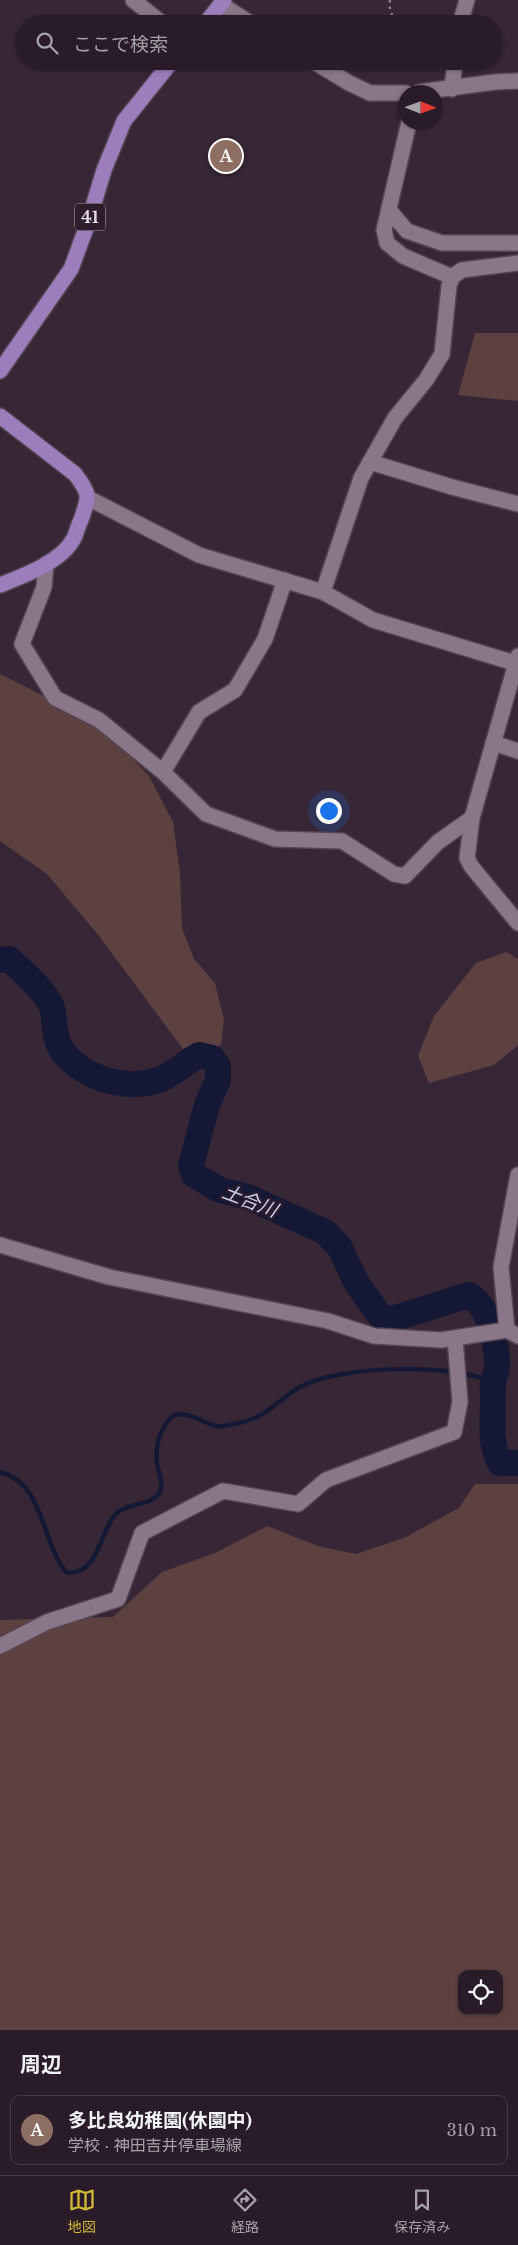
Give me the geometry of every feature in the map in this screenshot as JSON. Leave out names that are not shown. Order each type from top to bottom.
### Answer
[{"type":"main road","points":[[212,15],[223,2]]},
{"type":"main road","name":"41","points":[[0,371],[71,269],[88,223],[104,170],[124,122],[165,70]]},
{"type":"main road","points":[[0,416],[76,474],[84,486],[88,498],[73,539],[61,552],[46,564],[26,575],[0,585]]},
{"type":"street","points":[[133,0],[152,15]]},
{"type":"street","points":[[463,15],[467,0]]},
{"type":"street","points":[[223,2],[240,15]]},
{"type":"street","points":[[328,70],[370,93],[398,93]]},
{"type":"street","points":[[452,89],[454,70]]},
{"type":"street","points":[[443,90],[495,82],[518,81]]},
{"type":"street","points":[[407,130],[384,230],[386,243],[403,256],[452,277]]},
{"type":"street","points":[[389,210],[407,231],[442,244],[518,243]]},
{"type":"street","points":[[324,592],[361,478],[395,418],[426,380],[442,354],[449,286],[452,277],[462,270],[518,263]]},
{"type":"street","points":[[370,462],[452,487],[518,504]]},
{"type":"street","points":[[88,498],[199,555],[324,592],[373,620],[517,661],[472,818],[467,858],[471,866],[518,923]]},
{"type":"street","points":[[46,564],[44,587],[22,644],[56,698],[100,720],[163,772],[206,814],[275,839],[342,841],[394,874],[405,876],[438,842],[472,818]]},
{"type":"street","points":[[163,772],[198,712],[235,690],[265,639],[285,580]]},
{"type":"street","points":[[493,743],[518,751]]},
{"type":"street","points":[[0,1245],[109,1277],[328,1321],[374,1336],[441,1340],[513,1333],[501,1268],[518,1175]]},
{"type":"street","points":[[0,1646],[47,1622],[118,1599],[142,1533],[223,1491],[298,1504],[326,1480],[454,1432],[460,1402],[455,1338]]},
{"type":"path","points":[[390,0],[389,9],[392,15]]},
{"type":"shaded area","points":[[475,333],[518,333],[518,401],[458,395]]},
{"type":"shaded area","points":[[0,674],[64,706],[114,739],[149,776],[173,822],[180,873],[182,928],[194,959],[215,983],[224,1020],[221,1044],[204,1059],[183,1049],[99,936],[47,874],[0,841]]},
{"type":"shaded area","points":[[506,952],[518,959],[518,1045],[494,1065],[429,1083],[418,1056],[434,1016],[476,963]]},
{"type":"shaded area","points":[[475,1484],[518,1484],[518,2030],[0,2030],[0,1620],[113,1617],[162,1572],[215,1553],[267,1526],[318,1546],[356,1554],[404,1538],[459,1508]]},
{"type":"waterway","name":"土合川","points":[[0,960],[9,959],[45,995],[52,1008],[56,1036],[63,1052],[72,1062],[97,1077],[125,1084],[140,1084],[167,1076],[199,1055],[212,1058],[218,1066],[218,1080],[207,1105],[191,1165],[194,1175],[220,1190],[248,1197],[325,1232],[339,1246],[356,1282],[380,1316],[389,1320],[469,1295],[477,1301],[488,1317],[496,1348],[497,1368],[493,1387],[492,1431],[494,1448],[500,1463],[518,1463]]},
{"type":"waterway","points":[[0,1472],[15,1478],[26,1488],[41,1516],[59,1561],[67,1573],[77,1572],[92,1561],[114,1516],[125,1508],[147,1502],[158,1495],[161,1489],[161,1479],[157,1463],[157,1445],[163,1428],[176,1415],[187,1415],[217,1426],[233,1424],[260,1415],[300,1387],[342,1374],[368,1371],[425,1369],[475,1376],[493,1382]]},
{"type":"place","name":"多比良幼稚園(休園中)","points":[[226,156]]}]
